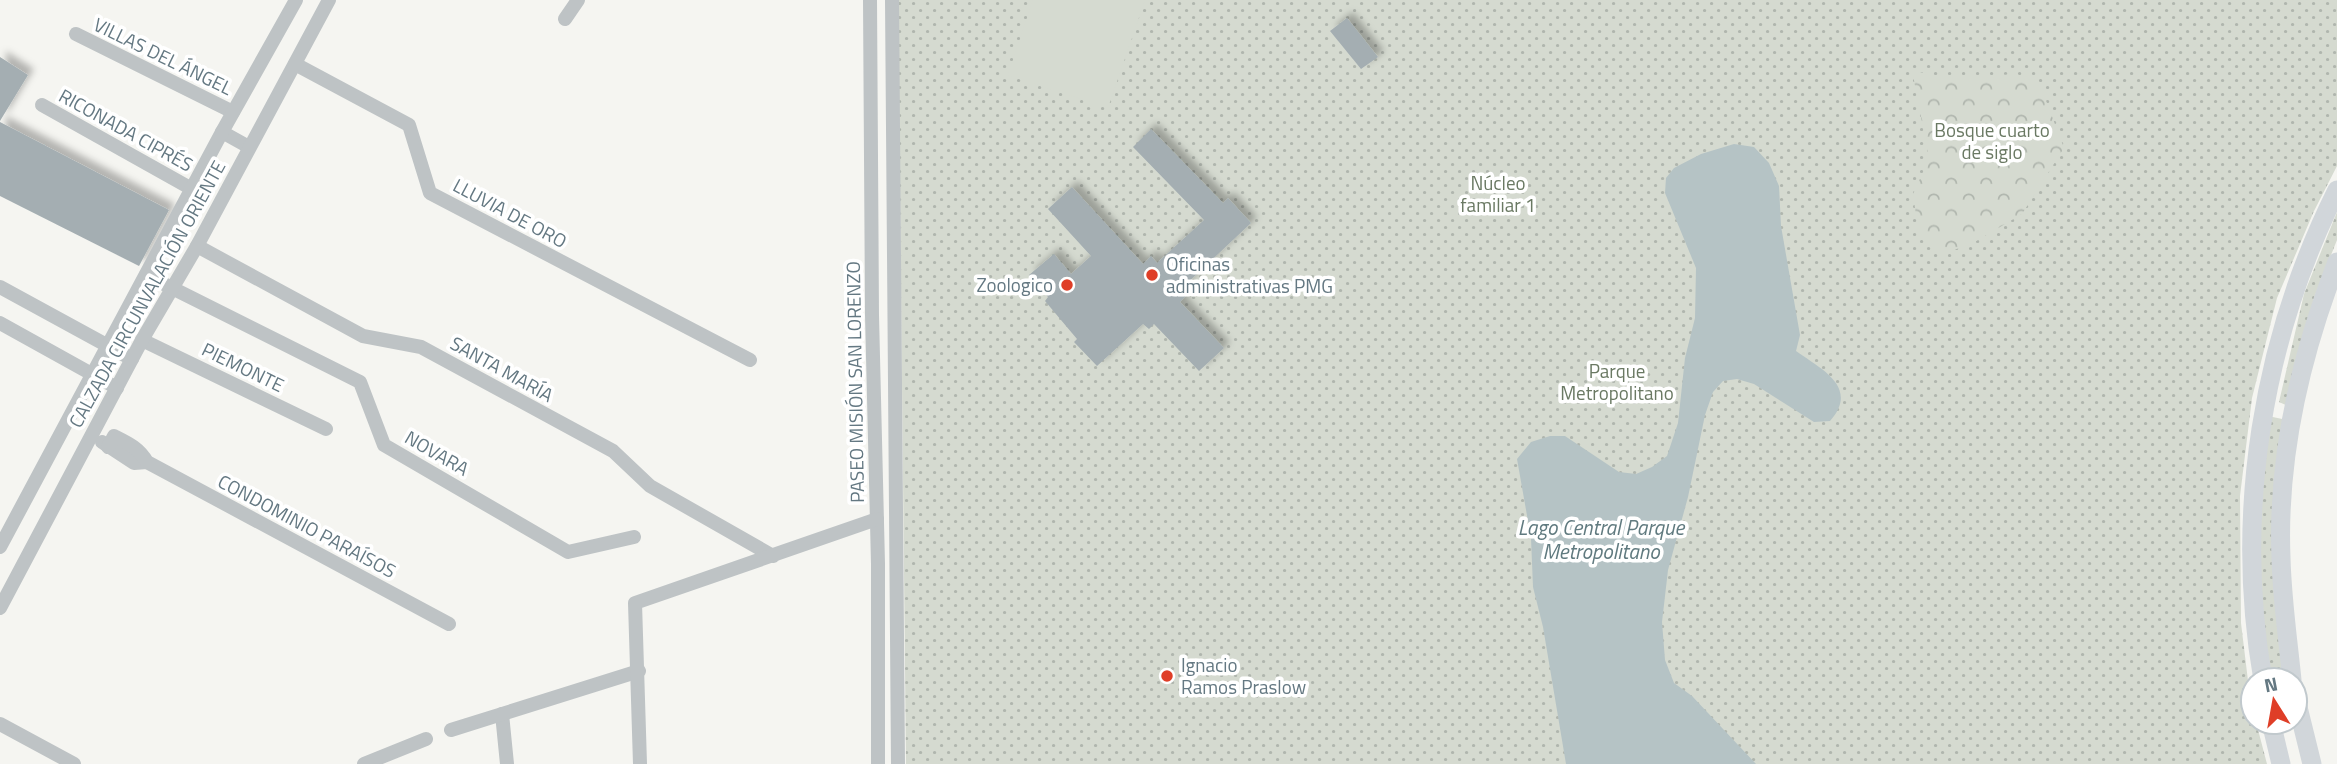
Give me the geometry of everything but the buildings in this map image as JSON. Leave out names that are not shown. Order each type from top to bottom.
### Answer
[{"type":"street","name":"CALZADA CIRCUNVALACIÓN ORIENTE","points":[[0,547],[222,132],[296,0]]},
{"type":"street","name":"CALZADA CIRCUNVALACIÓN ORIENTE","points":[[0,608],[5,585],[197,246],[329,0]]},
{"type":"street","points":[[565,19],[578,0]]},
{"type":"street","name":"PASEO MISIÓN SAN LORENZO","points":[[870,0],[878,764]]},
{"type":"street","name":"PASEO MISIÓN SAN LORENZO","points":[[892,0],[898,764]]},
{"type":"street","name":"VILLAS DEL ÁNGEL","points":[[76,34],[233,112]]},
{"type":"street","name":"LLUVIA DE ORO","points":[[295,64],[409,125],[430,193],[750,360]]},
{"type":"street","name":"RICONADA CIPRÉS","points":[[42,105],[192,189]]},
{"type":"street","points":[[222,132],[249,148]]},
{"type":"street","points":[[2261,666],[2251,592],[2253,484],[2281,331],[2318,230],[2337,190]]},
{"type":"street","name":"SANTA MARÍA","points":[[197,246],[363,336],[421,347],[613,451],[650,486],[773,556]]},
{"type":"street","points":[[2291,666],[2281,557],[2284,487],[2292,416],[2305,358],[2337,262]]},
{"type":"street","name":"NOVARA","points":[[146,275],[360,382],[384,445],[568,552],[634,537]]},
{"type":"street","points":[[0,287],[132,359]]},
{"type":"street","points":[[0,323],[117,388]]},
{"type":"street","name":"PIEMONTE","points":[[142,340],[326,429]]},
{"type":"street","points":[[2265,410],[2292,416]]},
{"type":"street","name":"CONDOMINIO PARAÍSOS","points":[[94,430],[134,463],[147,462],[449,624]]},
{"type":"street","points":[[640,764],[635,603],[877,519]]},
{"type":"street","points":[[450,730],[639,671]]},
{"type":"street","points":[[502,714],[507,764]]},
{"type":"street","points":[[0,724],[74,764]]},
{"type":"street","points":[[2274,736],[2281,764]]},
{"type":"street","points":[[2305,736],[2312,764]]},
{"type":"street","points":[[365,764],[381,761],[426,739]]},
{"type":"green space","name":"Parque Metropolitano","points":[[898,0],[2337,0],[2337,166],[2314,211],[2277,298],[2252,398],[2240,496],[2241,623],[2246,666],[2239,666],[2239,736],[2260,736],[2267,764],[906,764]]},
{"type":"green space","points":[[1033,0],[1145,0],[1108,108],[1008,75]]},
{"type":"green space","name":"Bosque cuarto de siglo","points":[[1912,70],[1946,79],[2016,74],[2035,80],[2045,98],[2064,148],[2022,214],[1973,243],[1943,254],[1918,229],[1913,194],[1929,159]]},
{"type":"green space","points":[[2337,212],[2337,240],[2314,298],[2288,406],[2279,402],[2304,294]]},
{"type":"green space","points":[[2268,416],[2287,420],[2288,666],[2266,666],[2255,578]]},
{"type":"water","name":"Lago Central Parque Metropolitano","points":[[1734,144],[1754,147],[1769,163],[1779,186],[1781,226],[1800,335],[1796,351],[1834,380],[1841,398],[1830,421],[1814,422],[1754,384],[1737,379],[1723,381],[1713,392],[1705,415],[1688,497],[1668,570],[1662,622],[1665,660],[1674,683],[1692,696],[1756,764],[1566,764],[1543,627],[1533,587],[1531,538],[1517,459],[1531,442],[1550,436],[1565,436],[1619,472],[1636,474],[1667,456],[1678,423],[1685,358],[1695,318],[1696,268],[1665,193],[1666,178],[1674,168],[1701,154]]},
{"type":"place","name":"Oficinas administrativas PMG","points":[[1152,275]]},
{"type":"place","name":"Zoologico","points":[[1067,285]]},
{"type":"place","name":"Ignacio Ramos Praslow","points":[[1167,676]]},
{"type":"park label","name":"Núcleo familiar 1","points":[[1498,194]]}]
